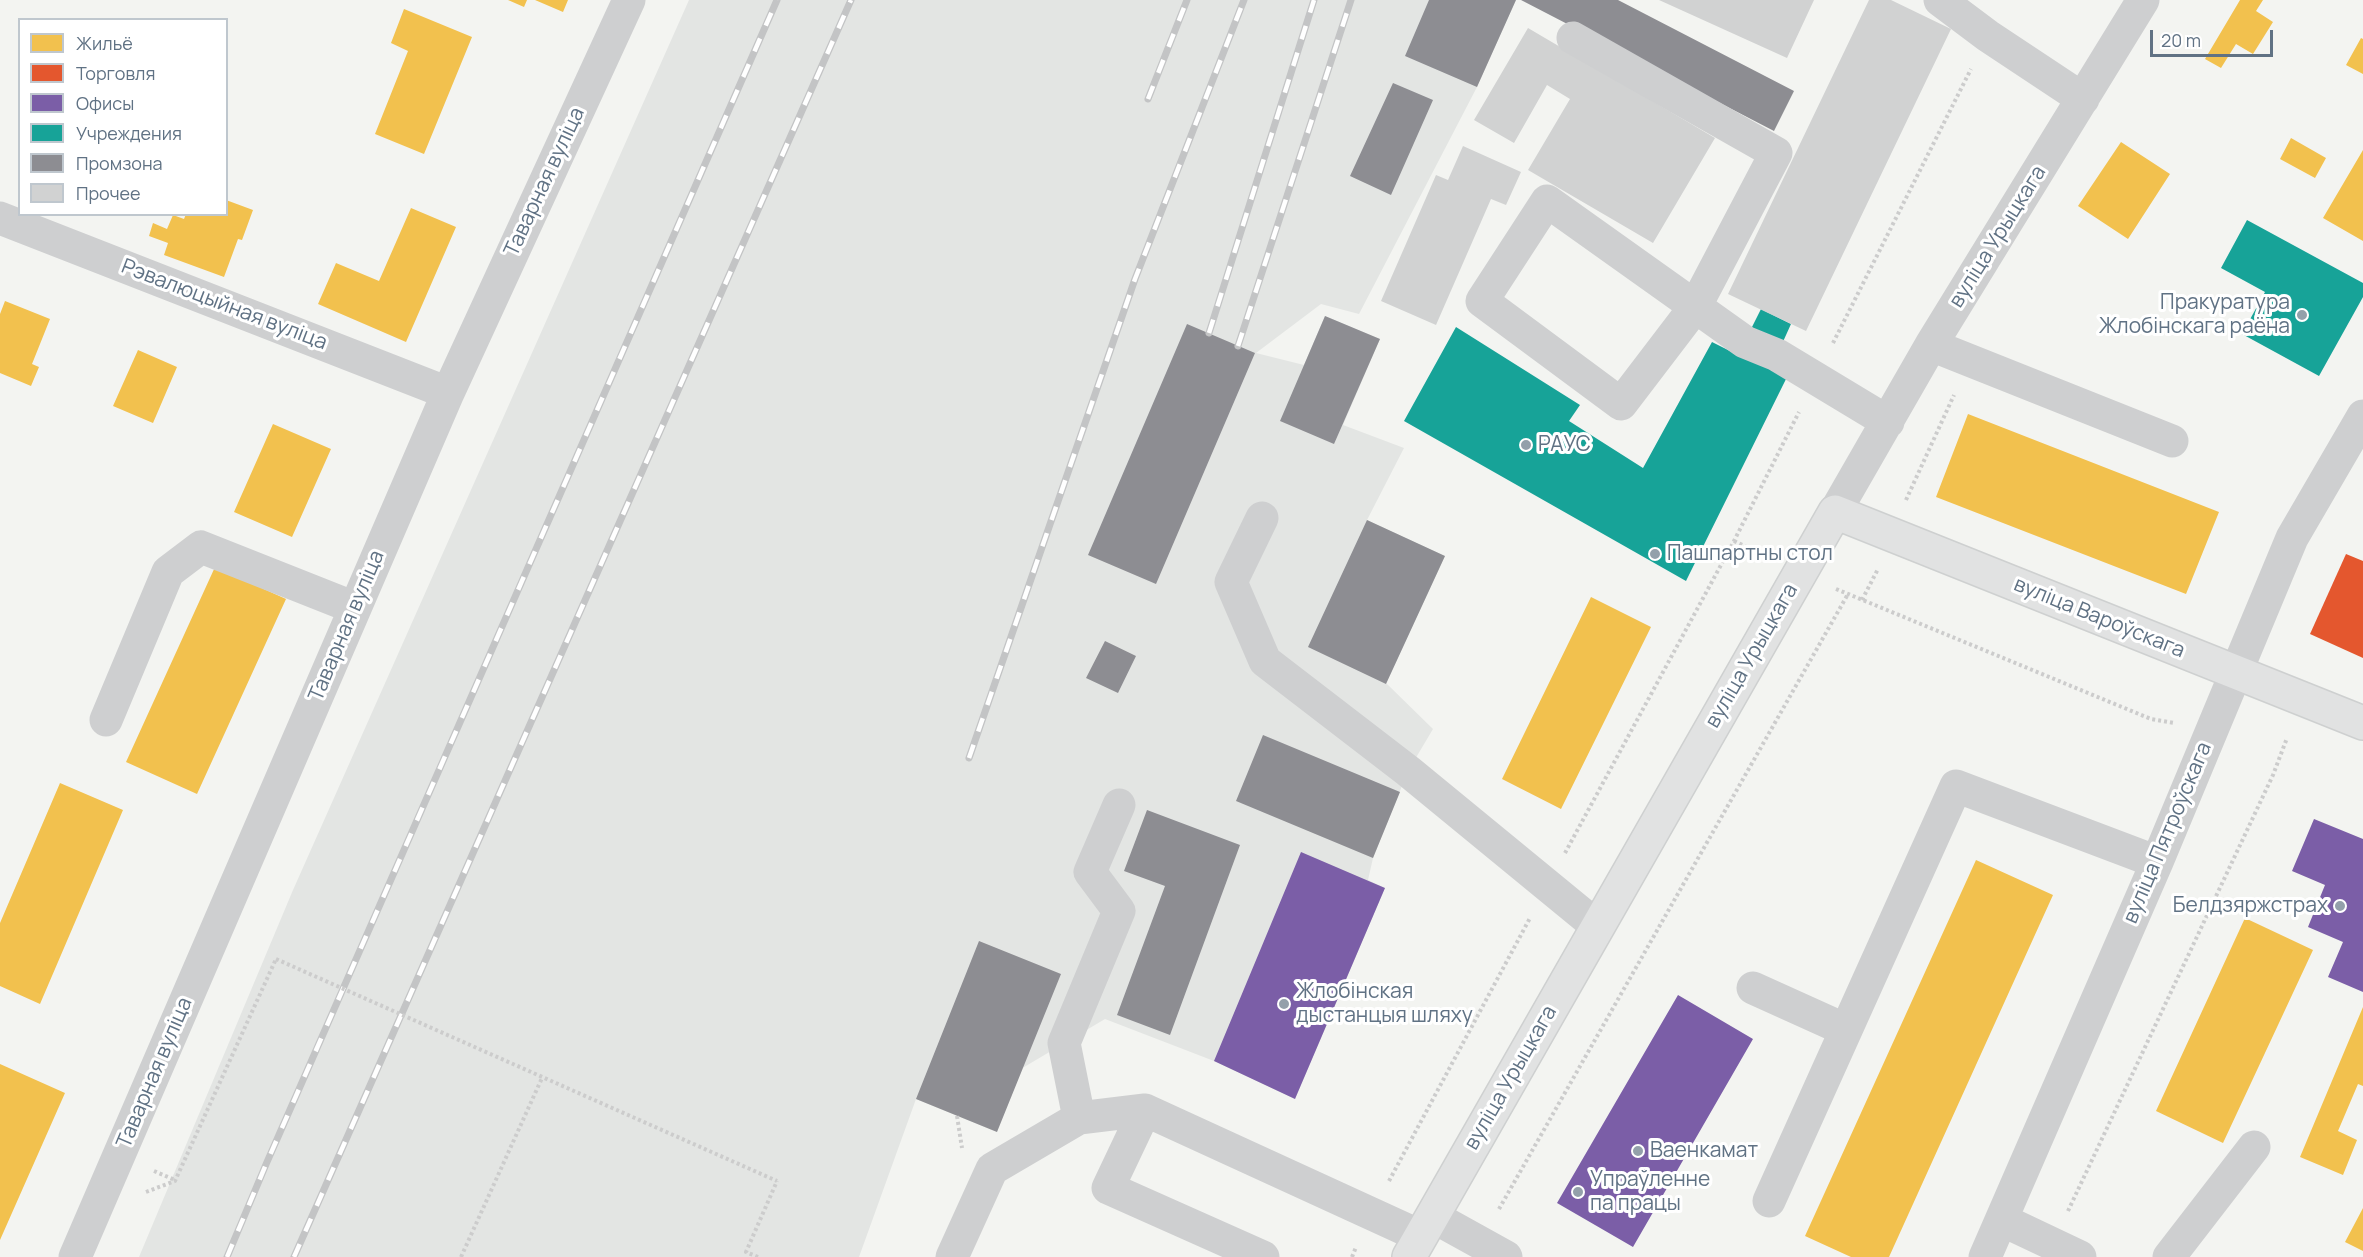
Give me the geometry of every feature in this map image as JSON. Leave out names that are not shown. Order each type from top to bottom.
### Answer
[{"type":"main road","name":"вуліца Вароўскага","points":[[1835,513],[2363,723]]},
{"type":"main road","name":"вуліца Урыцкага","points":[[1420,1236],[1835,513]]},
{"type":"street","name":"Таварная вуліца","points":[[75,1257],[448,393],[628,0]]},
{"type":"street","points":[[1940,0],[1988,36],[2083,99]]},
{"type":"street","name":"вуліца Урыцкага","points":[[1835,513],[1931,345],[2143,0]]},
{"type":"street","points":[[1573,38],[1776,153],[1695,307],[1621,404],[1482,301],[1547,201],[1695,307],[1745,342],[1777,355],[1888,423]]},
{"type":"street","name":"Рэвалюцыйная вуліца","points":[[0,218],[448,393]]},
{"type":"street","points":[[1931,345],[2172,441]]},
{"type":"street","name":"вуліца Пятроўскага","points":[[1985,1257],[2157,862],[2292,538],[2363,416]]},
{"type":"street","points":[[1262,518],[1231,582],[1265,661],[1408,771],[1598,927]]},
{"type":"street","points":[[106,720],[168,572],[201,547],[355,608]]},
{"type":"street","points":[[1769,1201],[1956,786],[2157,862]]},
{"type":"street","points":[[1079,1118],[1064,1043],[1119,911],[1090,872],[1119,805]]},
{"type":"street","points":[[1753,988],[1846,1030]]},
{"type":"street","points":[[952,1257],[992,1169],[1079,1118],[1145,1110],[1420,1236],[1493,1250]]},
{"type":"street","points":[[1145,1110],[1108,1188],[1263,1257]]},
{"type":"street","points":[[2169,1257],[2254,1147]]},
{"type":"street","points":[[2002,1220],[2067,1250]]},
{"type":"path","points":[[1770,558],[1734,541],[1988,36]]},
{"type":"path","points":[[1906,501],[1970,361]]},
{"type":"path","points":[[1862,600],[1880,566]]},
{"type":"path","points":[[1833,588],[2151,719],[2184,724]]},
{"type":"path","points":[[1493,1250],[1848,594]]},
{"type":"path","points":[[2067,1250],[2287,738]]},
{"type":"path","points":[[175,1181],[276,958],[777,1181],[746,1252],[758,1257]]},
{"type":"path","points":[[461,1257],[542,1078]]},
{"type":"shaded area","points":[[689,0],[1516,0],[1477,87],[1359,314],[1321,304],[1256,353],[1304,365],[1325,316],[1380,339],[1343,425],[1404,448],[1367,520],[1445,556],[1386,683],[1433,729],[1408,771],[1373,858],[1368,880],[1385,888],[1295,1099],[1214,1061],[1105,1019],[1009,1076],[997,1132],[916,1099],[859,1257],[139,1257],[293,890]]},
{"type":"building: Жильё","points":[[508,0],[527,0],[524,7]]},
{"type":"building: Жильё","points":[[535,0],[568,0],[563,12]]},
{"type":"building: Жильё","points":[[2240,0],[2263,0],[2256,11],[2273,22],[2253,54],[2236,44],[2221,68],[2205,59]]},
{"type":"building: Жильё","points":[[404,9],[472,37],[424,154],[375,134],[408,51],[391,43]]},
{"type":"building: Жильё","points":[[2361,38],[2363,39],[2363,74],[2346,65]]},
{"type":"building: Жильё","points":[[2291,138],[2326,158],[2315,178],[2280,159]]},
{"type":"building: Жильё","points":[[2121,142],[2170,174],[2128,239],[2078,206]]},
{"type":"building: Жильё","points":[[2363,150],[2363,241],[2323,218]]},
{"type":"building: Жильё","points":[[228,201],[253,210],[242,240],[238,239],[224,277],[164,255],[168,243],[149,236],[153,223],[167,229],[173,216],[184,219],[185,216],[228,216]]},
{"type":"building: Жильё","points":[[411,208],[456,227],[406,342],[318,304],[336,263],[379,281]]},
{"type":"building: Жильё","points":[[5,301],[50,319],[32,364],[39,367],[31,386],[0,373],[0,314]]},
{"type":"building: Жильё","points":[[138,350],[177,367],[153,423],[113,406]]},
{"type":"building: Жильё","points":[[1968,414],[2219,512],[2186,594],[1936,497]]},
{"type":"building: Жильё","points":[[273,424],[331,449],[292,537],[234,512]]},
{"type":"building: Жильё","points":[[215,567],[286,599],[197,794],[126,762]]},
{"type":"building: Жильё","points":[[1591,597],[1651,627],[1561,809],[1502,779]]},
{"type":"building: Жильё","points":[[60,783],[123,810],[40,1004],[0,986],[0,923]]},
{"type":"building: Жильё","points":[[1976,860],[2053,895],[1889,1257],[1851,1257],[1805,1236]]},
{"type":"building: Жильё","points":[[2245,918],[2313,950],[2223,1143],[2156,1111]]},
{"type":"building: Жильё","points":[[2363,1007],[2363,1086],[2358,1084],[2338,1131],[2357,1140],[2343,1175],[2300,1157]]},
{"type":"building: Жильё","points":[[0,1064],[65,1093],[0,1240]]},
{"type":"building: Жильё","points":[[2363,1208],[2363,1251],[2345,1242]]},
{"type":"building: Торговля","points":[[2346,554],[2363,561],[2363,658],[2310,634]]},
{"type":"building: Офисы","name":"Белдзяржстрах","points":[[2314,819],[2363,839],[2363,992],[2328,977],[2343,942],[2308,927],[2325,885],[2292,871]]},
{"type":"building: Офисы","points":[[1301,852],[1385,888],[1295,1099],[1214,1061]]},
{"type":"building: Офисы","name":"Ваенкамат","points":[[1678,995],[1753,1039],[1633,1247],[1557,1203]]},
{"type":"building: Учреждения","name":"Пракуратура Жлобінскага раёна","points":[[2247,220],[2363,283],[2363,297],[2319,376],[2242,334],[2265,292],[2221,268]]},
{"type":"building: Учреждения","name":"РАУС","points":[[1761,309],[1791,324],[1777,355],[1788,375],[1686,581],[1404,421],[1456,327],[1580,405],[1569,421],[1643,468],[1712,342],[1738,355]]},
{"type":"building: Промзона","points":[[1429,0],[1516,0],[1477,87],[1405,56]]},
{"type":"building: Промзона","points":[[1521,0],[1618,0],[1794,91],[1774,131]]},
{"type":"building: Промзона","points":[[1393,83],[1433,100],[1391,195],[1350,176]]},
{"type":"building: Промзона","points":[[1325,316],[1380,339],[1334,444],[1280,421]]},
{"type":"building: Промзона","points":[[1187,324],[1255,353],[1156,584],[1088,555]]},
{"type":"building: Промзона","points":[[1367,520],[1445,556],[1386,684],[1308,647]]},
{"type":"building: Промзона","points":[[1105,641],[1136,656],[1118,693],[1086,678]]},
{"type":"building: Промзона","points":[[1263,735],[1400,792],[1373,858],[1236,801]]},
{"type":"building: Промзона","points":[[1147,810],[1240,845],[1170,1035],[1117,1015],[1165,886],[1124,871]]},
{"type":"building: Промзона","points":[[979,941],[1061,974],[997,1132],[916,1099]]},
{"type":"building: Прочее","points":[[1659,0],[1814,0],[1787,58]]},
{"type":"building: Прочее","points":[[1869,0],[1891,0],[1951,29],[1806,331],[1728,294]]},
{"type":"building: Прочее","points":[[1528,28],[1715,138],[1653,243],[1528,170],[1570,99],[1547,85],[1514,143],[1474,120]]},
{"type":"building: Прочее","points":[[1463,146],[1521,172],[1506,205],[1491,199],[1436,325],[1381,301],[1436,175],[1448,180]]},
{"type":"railway","points":[[227,1257],[777,0]]},
{"type":"railway","points":[[294,1257],[851,0]]},
{"type":"railway","points":[[1148,99],[1187,0]]},
{"type":"railway","points":[[969,758],[1135,279],[1244,0]]},
{"type":"railway","points":[[1209,333],[1314,0]]},
{"type":"railway","points":[[1238,346],[1351,0]]},
{"type":"place","name":"Пракуратура Жлобінскага раёна","points":[[2302,315]]},
{"type":"place","name":"РАУС","points":[[1526,445]]},
{"type":"place","name":"Пашпартны стол","points":[[1655,554]]},
{"type":"place","name":"Белдзяржстрах","points":[[2340,906]]},
{"type":"place","name":"Жлобінская дыстанцыя шляху","points":[[1284,1004]]},
{"type":"place","name":"Ваенкамат","points":[[1638,1151]]},
{"type":"place","name":"Упраўленне па працы","points":[[1578,1192]]}]
